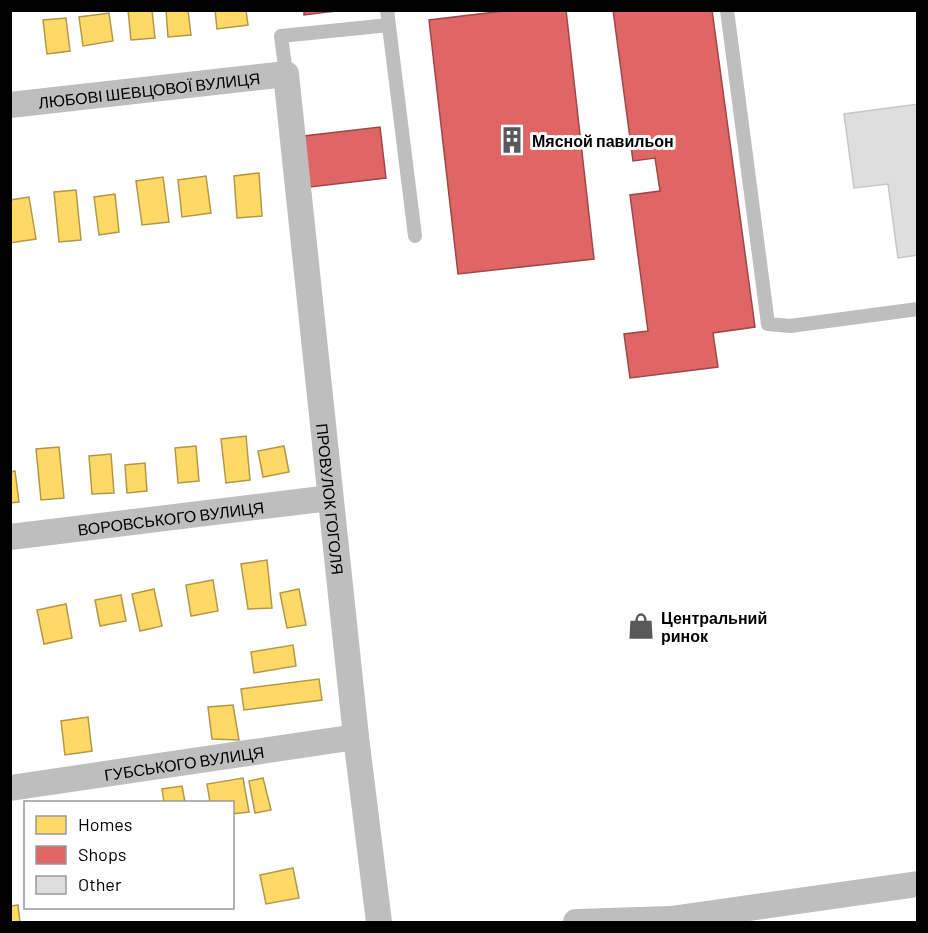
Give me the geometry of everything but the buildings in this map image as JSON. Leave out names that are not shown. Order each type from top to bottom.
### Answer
[{"type":"street","name":"ЛЮБОВІ ШЕВЦОВОЇ ВУЛИЦЯ","points":[[10,105],[286,74]]},
{"type":"street","name":"ПРОВУЛОК ГОГОЛЯ","points":[[286,74],[356,737],[379,922]]},
{"type":"street","name":"ВОРОВСЬКОГО ВУЛИЦЯ","points":[[10,537],[330,498]]},
{"type":"street","name":"ГУБСЬКОГО ВУЛИЦЯ","points":[[10,788],[356,737]]},
{"type":"street","points":[[576,922],[671,919],[918,884]]},
{"type":"lane","points":[[387,10],[414,236]]},
{"type":"lane","points":[[727,10],[768,324],[790,326],[918,309]]},
{"type":"lane","points":[[286,74],[281,36],[389,25]]},
{"type":"place","name":"Мясной павильон","points":[[512,140]]},
{"type":"place","name":"Центральний ринок","points":[[641,626]]}]
